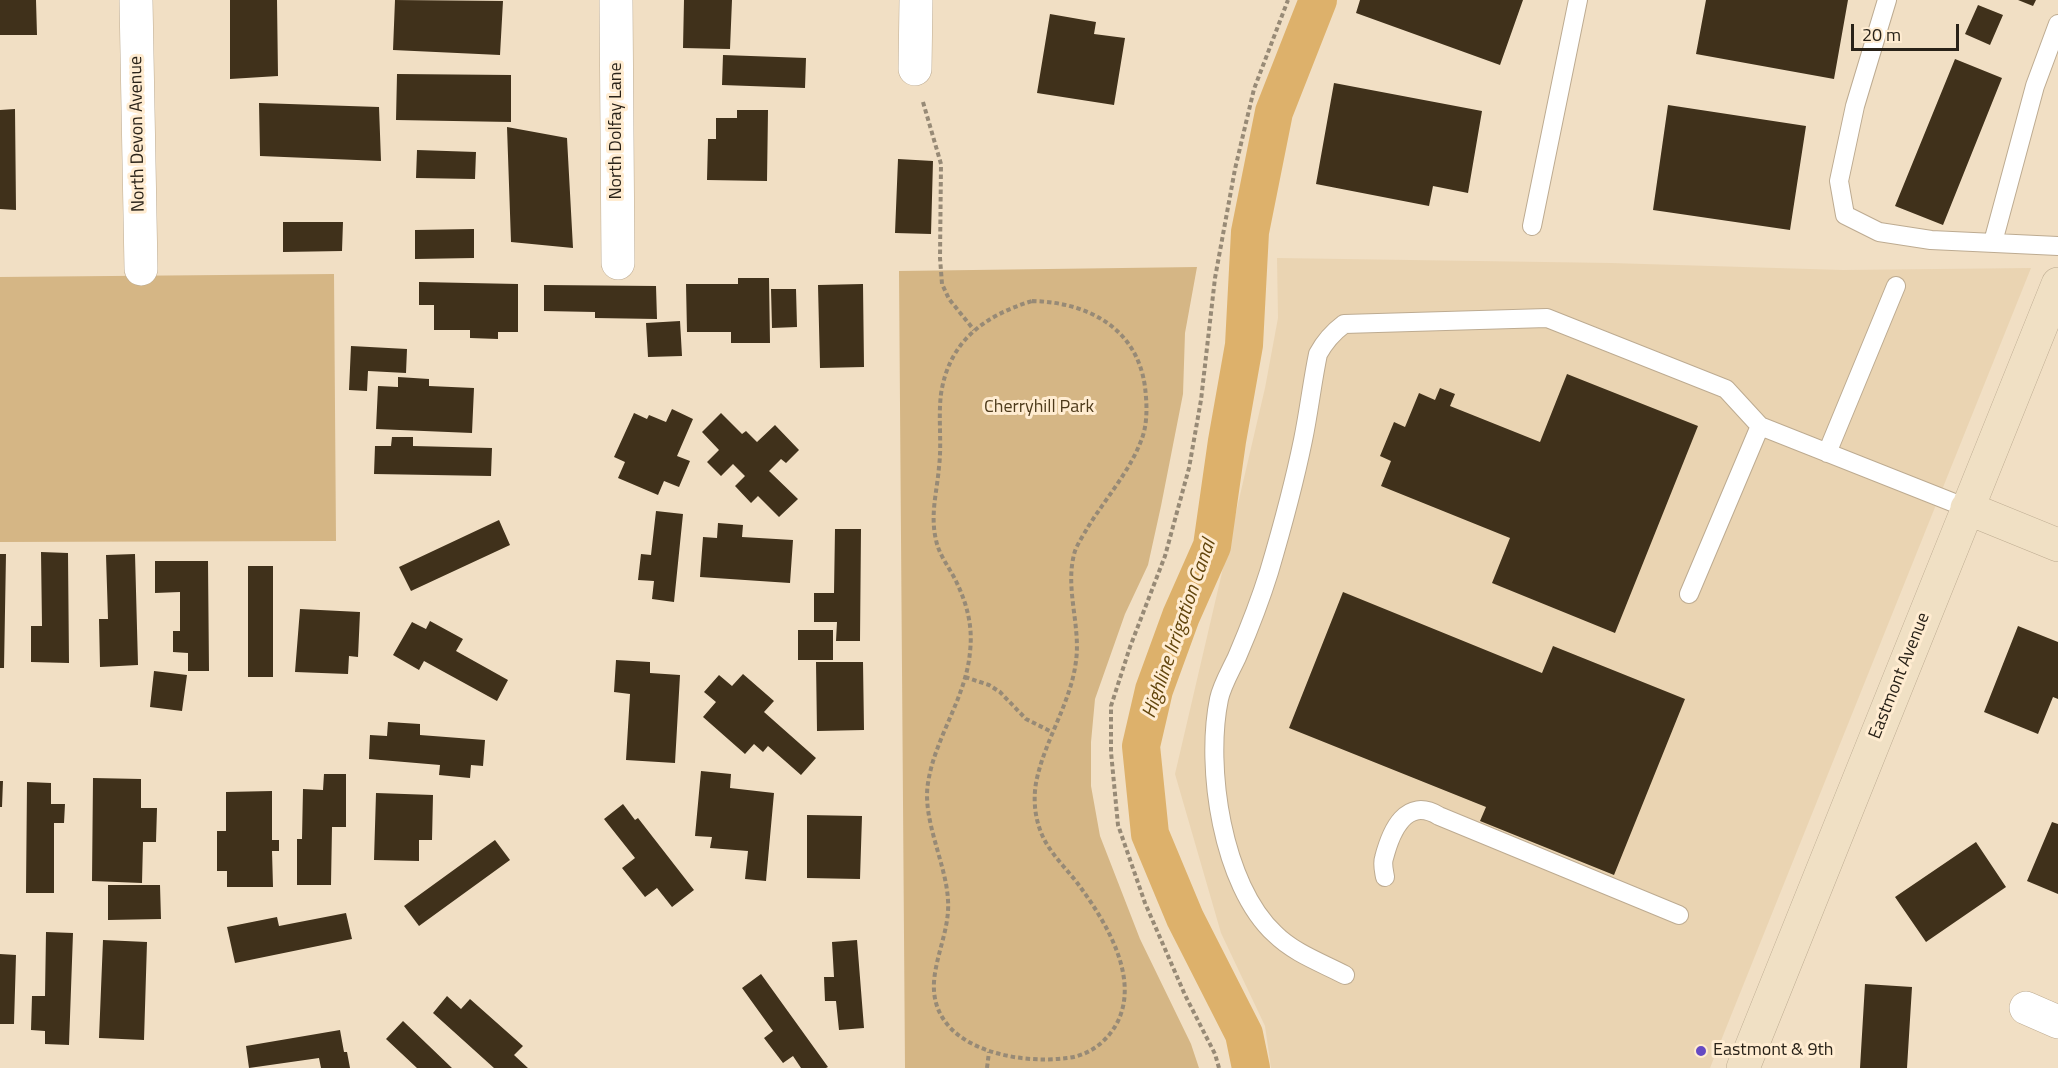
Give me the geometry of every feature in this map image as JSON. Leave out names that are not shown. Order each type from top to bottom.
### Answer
[{"type":"main road","name":"Eastmont Avenue","points":[[1743,1068],[2058,284]]},
{"type":"main road","points":[[1967,508],[2058,545]]},
{"type":"street","name":"North Devon Avenue","points":[[136,0],[141,268]]},
{"type":"street","name":"North Dolfay Lane","points":[[616,0],[618,263]]},
{"type":"street","points":[[915,69],[916,0]]},
{"type":"street","points":[[2026,1008],[2058,1022]]},
{"type":"lane","points":[[1532,226],[1578,0]]},
{"type":"lane","points":[[1887,0],[1855,106],[1839,181],[1845,215],[1879,232],[1932,240],[2058,246]]},
{"type":"lane","points":[[1994,242],[2035,86],[2058,24]]},
{"type":"lane","points":[[1827,453],[1896,286]]},
{"type":"lane","points":[[1346,975],[1290,947],[1263,923],[1253,908],[1242,888],[1225,836],[1215,773],[1215,735],[1220,697],[1267,578],[1281,532],[1303,439],[1318,354],[1324,342],[1333,332],[1344,324],[1547,318],[1726,389],[1760,426],[1967,508]]},
{"type":"lane","points":[[1689,594],[1760,426]]},
{"type":"lane","points":[[1385,877],[1383,860],[1402,818],[1419,809],[1430,810],[1439,816],[1678,915]]},
{"type":"path","points":[[1219,1068],[1215,1054],[1185,995],[1145,903],[1118,825],[1111,752],[1111,706],[1130,647],[1165,556],[1189,468],[1201,400],[1215,279],[1235,168],[1254,89],[1288,0]]},
{"type":"path","points":[[915,69],[941,164],[942,284],[949,298],[974,330]]},
{"type":"path","points":[[1032,301],[1052,301],[1076,307],[1102,318],[1122,336],[1135,353],[1143,376],[1147,405],[1143,436],[1132,462],[1102,504],[1075,550],[1072,586],[1077,644],[1076,666],[1040,765],[1035,788],[1034,806],[1045,843],[1083,891],[1103,922],[1118,953],[1125,984],[1124,1011],[1112,1034],[1095,1049],[1069,1058],[1031,1059],[989,1052],[963,1040],[948,1024],[936,1005],[934,985],[946,925],[948,902],[928,804],[928,783],[942,736],[965,677],[971,649],[971,625],[965,601],[937,548],[932,523],[939,472],[941,394],[946,372],[966,336],[974,330],[995,315],[1032,301]]},
{"type":"path","points":[[965,677],[989,685],[1000,692],[1026,719],[1052,732]]},
{"type":"path","points":[[987,1068],[989,1052]]},
{"type":"shaded area","points":[[1277,258],[1611,263],[1843,270],[2031,268],[1710,1068],[1271,1068],[1265,1026],[1221,933],[1175,774],[1265,388],[1278,318]]},
{"type":"green space","name":"Cherryhill Park","points":[[1197,267],[1185,333],[1183,394],[1148,565],[1125,614],[1095,699],[1091,742],[1091,786],[1100,836],[1140,939],[1191,1044],[1199,1068],[905,1068],[899,271]]},
{"type":"green space","points":[[334,274],[336,541],[0,542],[0,277]]},
{"type":"building","points":[[0,0],[36,0],[37,35],[0,35]]},
{"type":"building","points":[[230,0],[277,0],[278,76],[230,79]]},
{"type":"building","points":[[395,0],[503,1],[500,55],[393,50]]},
{"type":"building","points":[[684,0],[732,0],[730,49],[683,48]]},
{"type":"building","points":[[1360,0],[1523,0],[1500,65],[1356,13]]},
{"type":"building","points":[[1706,0],[1848,0],[1834,79],[1696,54]]},
{"type":"building","points":[[2018,0],[2036,0],[2033,6]]},
{"type":"building","points":[[1978,5],[2003,15],[1990,45],[1965,34]]},
{"type":"building","points":[[1050,14],[1096,22],[1094,34],[1125,38],[1114,105],[1037,93]]},
{"type":"building","points":[[723,55],[806,58],[805,88],[722,85]]},
{"type":"building","points":[[1955,59],[2002,78],[1943,225],[1895,206]]},
{"type":"building","points":[[397,74],[511,75],[511,122],[396,120]]},
{"type":"building","points":[[1334,83],[1482,111],[1468,193],[1433,186],[1429,206],[1316,184]]},
{"type":"building","points":[[259,103],[379,107],[381,161],[260,156]]},
{"type":"building","points":[[1668,105],[1806,126],[1790,230],[1653,210]]},
{"type":"building","points":[[15,109],[16,210],[0,209],[0,110]]},
{"type":"building","points":[[737,110],[768,110],[767,181],[707,180],[708,139],[716,139],[716,118],[737,118]]},
{"type":"building","points":[[507,127],[567,138],[573,248],[511,242]]},
{"type":"building","points":[[417,150],[476,152],[475,179],[416,178]]},
{"type":"building","points":[[898,159],[933,161],[931,234],[895,233]]},
{"type":"building","points":[[283,222],[343,222],[342,251],[283,252]]},
{"type":"building","points":[[474,229],[474,258],[415,259],[415,230]]},
{"type":"building","points":[[738,278],[769,278],[770,343],[731,343],[731,332],[687,332],[686,284],[738,284]]},
{"type":"building","points":[[419,282],[518,284],[518,332],[498,332],[498,339],[470,338],[470,330],[434,330],[434,305],[419,305]]},
{"type":"building","points":[[863,284],[864,367],[820,368],[818,285]]},
{"type":"building","points":[[544,285],[656,286],[657,319],[595,318],[595,312],[544,311]]},
{"type":"building","points":[[771,289],[796,289],[797,327],[772,328]]},
{"type":"building","points":[[680,321],[682,356],[648,357],[646,323]]},
{"type":"building","points":[[351,346],[407,349],[406,373],[368,371],[367,391],[349,390]]},
{"type":"building","points":[[1567,374],[1698,426],[1615,633],[1492,583],[1510,538],[1381,486],[1391,461],[1380,456],[1394,422],[1405,427],[1419,393],[1435,400],[1440,388],[1455,394],[1450,406],[1540,442]]},
{"type":"building","points":[[398,377],[429,379],[429,386],[474,388],[472,433],[376,429],[378,386],[398,387]]},
{"type":"building","points":[[672,409],[693,419],[677,456],[690,461],[679,487],[664,481],[658,495],[618,478],[625,462],[614,457],[634,413],[647,419],[649,415],[666,422]]},
{"type":"building","points":[[721,413],[742,434],[746,431],[757,442],[775,425],[799,450],[786,463],[781,459],[769,471],[798,499],[779,517],[758,496],[751,503],[735,486],[745,476],[733,464],[721,476],[707,462],[719,450],[702,432]]},
{"type":"building","points":[[392,437],[413,437],[413,446],[492,448],[491,476],[374,474],[375,446],[391,446]]},
{"type":"building","points":[[656,511],[683,514],[674,602],[652,599],[654,581],[638,580],[641,554],[651,555]]},
{"type":"building","points":[[499,520],[510,545],[411,591],[399,567]]},
{"type":"building","points":[[718,523],[743,525],[742,537],[793,540],[790,583],[700,577],[703,537],[717,538]]},
{"type":"building","points":[[835,529],[861,529],[860,641],[836,641],[837,622],[814,622],[814,593],[834,593]]},
{"type":"building","points":[[41,552],[68,553],[69,663],[31,662],[31,626],[42,626]]},
{"type":"building","points":[[0,554],[6,554],[4,668],[0,668]]},
{"type":"building","points":[[135,554],[138,665],[100,667],[99,619],[108,619],[106,555]]},
{"type":"building","points":[[155,561],[208,561],[209,671],[188,671],[188,653],[173,652],[173,631],[180,631],[180,592],[155,593]]},
{"type":"building","points":[[248,566],[273,566],[273,677],[248,677]]},
{"type":"building","points":[[1343,592],[1542,673],[1553,646],[1685,699],[1614,875],[1480,821],[1486,807],[1289,728]]},
{"type":"building","points":[[300,609],[360,612],[358,657],[349,656],[348,674],[295,672]]},
{"type":"building","points":[[430,621],[463,639],[456,651],[508,680],[497,701],[424,661],[419,670],[393,655],[412,622],[426,629]]},
{"type":"building","points":[[2018,626],[2058,642],[2058,699],[2053,697],[2038,734],[1984,712]]},
{"type":"building","points":[[798,630],[833,630],[833,660],[798,660]]},
{"type":"building","points":[[616,660],[650,662],[650,673],[680,675],[675,763],[626,760],[630,694],[614,692]]},
{"type":"building","points":[[816,662],[863,662],[864,730],[817,731]]},
{"type":"building","points":[[154,671],[187,675],[182,711],[150,707]]},
{"type":"building","points":[[743,674],[774,701],[764,712],[816,758],[801,775],[768,746],[763,752],[754,744],[745,754],[703,717],[716,702],[704,692],[719,675],[732,686]]},
{"type":"building","points":[[388,722],[420,724],[420,735],[485,740],[483,766],[471,765],[470,778],[439,775],[440,765],[369,759],[370,735],[387,736]]},
{"type":"building","points":[[701,771],[731,774],[730,788],[774,793],[766,881],[745,879],[748,851],[710,848],[712,837],[695,836]]},
{"type":"building","points":[[324,774],[346,774],[346,827],[332,827],[331,885],[297,885],[297,839],[302,839],[303,789],[323,790]]},
{"type":"building","points":[[93,778],[141,779],[141,808],[157,808],[156,842],[143,842],[142,883],[92,881]]},
{"type":"building","points":[[0,781],[3,781],[2,807],[0,807]]},
{"type":"building","points":[[27,782],[51,783],[51,804],[65,804],[64,823],[54,823],[54,893],[26,893]]},
{"type":"building","points":[[272,791],[272,840],[279,840],[279,851],[272,851],[273,887],[227,887],[227,871],[217,871],[217,831],[226,831],[226,792]]},
{"type":"building","points":[[376,793],[433,795],[432,840],[419,840],[419,861],[374,860]]},
{"type":"building","points":[[623,804],[635,820],[638,818],[694,890],[672,907],[657,888],[645,897],[622,868],[635,858],[604,819]]},
{"type":"building","points":[[807,815],[862,816],[860,879],[807,878]]},
{"type":"building","points":[[2052,822],[2058,824],[2058,894],[2027,881]]},
{"type":"building","points":[[495,840],[510,860],[419,926],[404,906]]},
{"type":"building","points":[[1976,842],[2006,887],[1926,942],[1895,897]]},
{"type":"building","points":[[108,885],[160,885],[161,919],[108,920]]},
{"type":"building","points":[[346,913],[352,939],[235,963],[227,927],[277,917],[279,926]]},
{"type":"building","points":[[46,932],[73,933],[69,1045],[45,1044],[45,1031],[31,1030],[32,996],[45,996]]},
{"type":"building","points":[[103,940],[147,942],[144,1040],[99,1038]]},
{"type":"building","points":[[857,940],[864,1028],[839,1030],[836,1001],[825,1001],[824,977],[834,977],[832,942]]},
{"type":"building","points":[[0,954],[16,955],[14,1024],[0,1024]]},
{"type":"building","points":[[761,974],[828,1067],[801,1068],[793,1056],[783,1063],[764,1038],[773,1031],[742,988]]},
{"type":"building","points":[[1865,984],[1912,987],[1907,1068],[1860,1068]]},
{"type":"building","points":[[447,996],[461,1009],[470,999],[523,1046],[514,1055],[528,1068],[494,1068],[433,1013]]},
{"type":"building","points":[[403,1021],[452,1068],[417,1068],[386,1039]]},
{"type":"building","points":[[340,1030],[350,1068],[321,1068],[319,1058],[249,1068],[246,1046]]},
{"type":"waterway","name":"Highline Irrigation Canal","points":[[1251,1068],[1244,1034],[1185,918],[1150,834],[1141,746],[1154,690],[1181,616],[1212,546],[1244,345],[1250,232],[1274,112],[1318,0]]},
{"type":"place","name":"Eastmont & 9th","points":[[1701,1051]]}]
